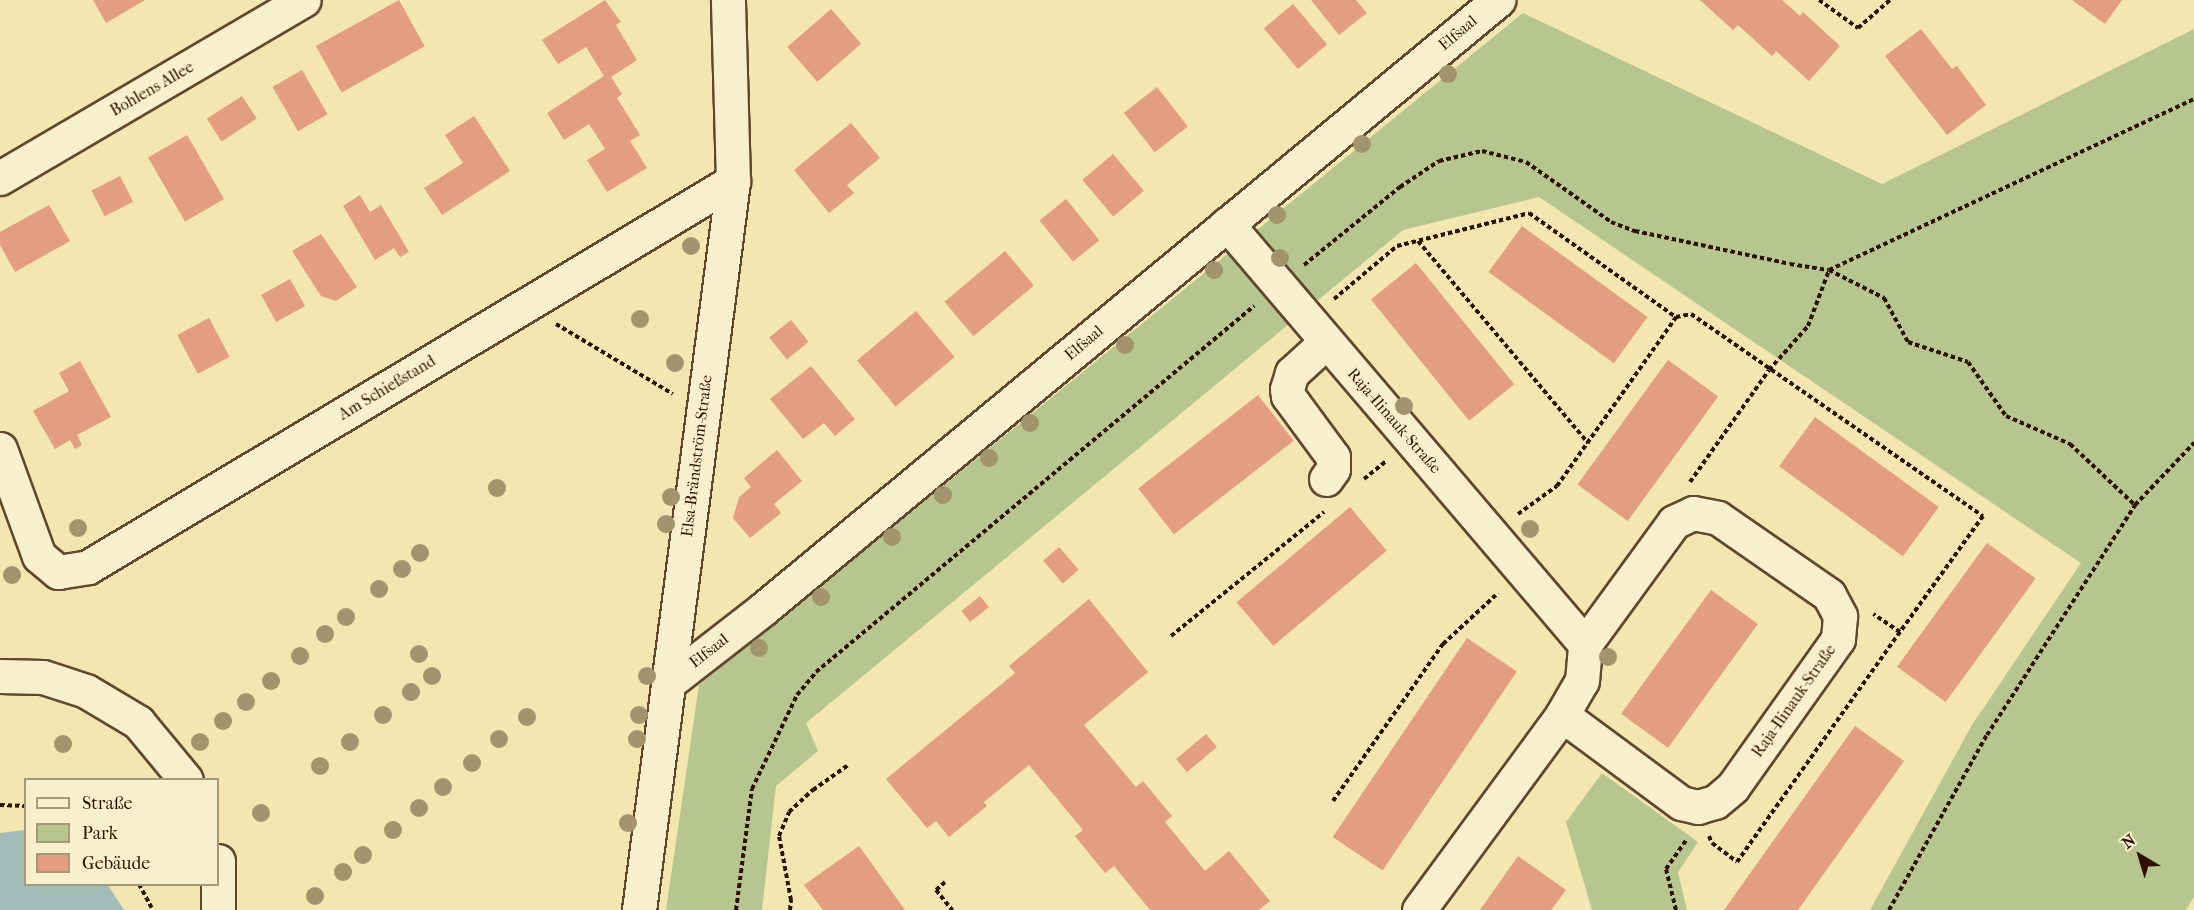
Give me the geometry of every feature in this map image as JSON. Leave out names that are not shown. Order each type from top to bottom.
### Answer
[{"type":"street","name":"Bohlens Allee","points":[[0,178],[304,0]]},
{"type":"street","name":"Elsa-Brändström-Straße","points":[[639,910],[733,181],[728,0]]},
{"type":"street","name":"Elfsaal","points":[[668,683],[772,601],[1498,0]]},
{"type":"street","name":"Am Schießstand","points":[[0,449],[39,556],[58,572],[88,567],[733,181]]},
{"type":"street","name":"Raja-Ilinauk-Straße","points":[[1227,224],[1585,644]]},
{"type":"street","points":[[1318,331],[1292,373],[1287,389],[1288,396],[1333,457],[1337,491]]},
{"type":"street","points":[[1419,910],[1562,715],[1582,681],[1585,644],[1674,522],[1693,513],[1718,518],[1829,595],[1840,616]]},
{"type":"street","name":"Raja-Ilinauk-Straße","points":[[1690,805],[1715,802],[1733,787],[1838,639],[1840,616]]},
{"type":"street","points":[[0,676],[43,677],[86,692],[138,722],[184,778]]},
{"type":"street","points":[[1562,715],[1690,805]]},
{"type":"street","points":[[218,886],[218,910]]},
{"type":"path","points":[[1819,0],[1858,28],[1890,0]]},
{"type":"path","points":[[1674,522],[1692,476],[1769,370],[1808,326],[1829,270],[2194,99]]},
{"type":"path","points":[[736,910],[752,789],[797,695],[816,672],[1279,285],[1400,187],[1439,161],[1482,151],[1526,162],[1611,222],[1635,231],[1790,264],[1829,270],[1884,298],[1908,342],[1968,362],[2006,416],[2070,444],[2135,505]]},
{"type":"path","points":[[1318,331],[1396,246],[1529,213],[1676,317]]},
{"type":"path","points":[[1418,241],[1588,443]]},
{"type":"path","points":[[524,306],[669,390],[701,425]]},
{"type":"path","points":[[1490,533],[1557,486],[1676,317],[1690,314],[1983,516],[1737,861],[1712,843],[1690,805],[1665,823],[1688,840],[1666,869],[1676,910]]},
{"type":"path","points":[[1171,636],[1337,491],[1411,440]]},
{"type":"path","points":[[1889,910],[1987,735],[2135,505],[2194,443]]},
{"type":"path","points":[[1333,801],[1443,644],[1522,571]]},
{"type":"path","points":[[1840,616],[1871,613],[1900,632]]},
{"type":"path","points":[[790,910],[779,836],[789,812],[813,790],[848,765]]},
{"type":"path","points":[[0,805],[24,806]]},
{"type":"path","points":[[945,882],[936,890],[952,910]]},
{"type":"path","points":[[140,886],[153,910]]},
{"type":"green space","points":[[1523,13],[1882,184],[2194,29],[2194,897],[2186,910],[1870,910],[1972,725],[2081,563],[1539,197],[1403,230],[806,723],[818,751],[776,786],[762,910],[666,910],[699,685]]},
{"type":"green space","points":[[1602,773],[1698,842],[1678,872],[1687,910],[1592,910],[1566,822]]},
{"type":"water","points":[[24,830],[24,886],[109,886],[124,910],[0,910],[0,833]]},
{"type":"building","points":[[93,0],[145,0],[106,23]]},
{"type":"building","points":[[399,0],[425,46],[342,92],[316,46]]},
{"type":"building","points":[[605,0],[621,22],[616,25],[637,60],[611,77],[622,94],[617,98],[640,135],[630,141],[647,168],[607,192],[587,160],[605,149],[589,124],[564,140],[547,113],[604,76],[586,47],[558,64],[542,40]]},
{"type":"building","points":[[1311,0],[1356,0],[1367,13],[1339,35]]},
{"type":"building","points":[[1700,0],[1782,0],[1800,16],[1803,12],[1840,46],[1809,81],[1776,51],[1772,56],[1738,25],[1733,30]]},
{"type":"building","points":[[2072,0],[2122,0],[2105,24]]},
{"type":"building","points":[[1293,4],[1327,45],[1298,69],[1264,28]]},
{"type":"building","points":[[831,9],[861,44],[817,82],[787,47]]},
{"type":"building","points":[[1921,29],[1952,69],[1957,66],[1986,105],[1947,135],[1885,56]]},
{"type":"building","points":[[302,70],[328,114],[298,131],[273,87]]},
{"type":"building","points":[[1157,87],[1188,126],[1155,152],[1124,113]]},
{"type":"building","points":[[242,96],[257,119],[221,142],[207,119]]},
{"type":"building","points":[[474,116],[510,171],[442,215],[424,188],[463,163],[445,135]]},
{"type":"building","points":[[851,123],[880,158],[847,185],[854,193],[829,213],[794,170]]},
{"type":"building","points":[[187,135],[224,199],[185,222],[148,158]]},
{"type":"building","points":[[1113,154],[1144,191],[1113,216],[1082,180]]},
{"type":"building","points":[[120,176],[133,202],[105,216],[91,191]]},
{"type":"building","points":[[360,195],[370,212],[381,205],[409,252],[400,257],[394,248],[375,260],[343,206]]},
{"type":"building","points":[[1066,199],[1099,240],[1073,262],[1040,220]]},
{"type":"building","points":[[49,205],[70,241],[15,272],[0,245],[0,232]]},
{"type":"building","points":[[1522,226],[1647,317],[1614,363],[1488,272]]},
{"type":"building","points":[[321,234],[357,287],[336,301],[321,296],[292,251]]},
{"type":"building","points":[[1005,251],[1034,285],[973,336],[944,302]]},
{"type":"building","points":[[1416,263],[1514,384],[1469,421],[1371,300]]},
{"type":"building","points":[[290,279],[305,306],[276,322],[261,295]]},
{"type":"building","points":[[916,311],[955,357],[896,406],[857,360]]},
{"type":"building","points":[[209,318],[230,357],[198,374],[177,335]]},
{"type":"building","points":[[791,320],[809,342],[787,359],[769,338]]},
{"type":"building","points":[[1668,360],[1718,396],[1628,521],[1577,485]]},
{"type":"building","points":[[80,361],[111,417],[77,435],[82,445],[75,449],[70,440],[55,449],[33,411],[69,391],[59,373]]},
{"type":"building","points":[[811,366],[855,419],[835,436],[824,423],[803,439],[770,399]]},
{"type":"building","points":[[1258,395],[1294,441],[1174,534],[1138,489]]},
{"type":"building","points":[[1815,417],[1939,507],[1903,556],[1779,466]]},
{"type":"building","points":[[777,450],[802,481],[774,504],[781,513],[750,538],[733,518],[739,497],[751,487],[744,478]]},
{"type":"building","points":[[1350,507],[1387,551],[1273,646],[1237,602]]},
{"type":"building","points":[[1987,543],[2036,578],[1946,702],[1897,667]]},
{"type":"building","points":[[1059,547],[1079,570],[1063,583],[1043,561]]},
{"type":"building","points":[[1711,590],[1758,624],[1668,748],[1621,714]]},
{"type":"building","points":[[980,596],[989,607],[970,622],[961,611]]},
{"type":"building","points":[[1089,599],[1148,672],[1084,725],[1136,787],[1143,781],[1172,816],[1165,822],[1205,871],[1229,851],[1270,901],[1259,910],[1150,910],[1114,866],[1105,873],[1075,836],[1083,830],[1029,765],[984,802],[987,806],[949,837],[936,821],[927,828],[886,779],[1015,673],[1009,666]]},
{"type":"building","points":[[1467,638],[1517,672],[1383,871],[1333,837]]},
{"type":"building","points":[[1855,726],[1904,761],[1798,910],[1724,910]]},
{"type":"building","points":[[1206,734],[1217,747],[1187,772],[1176,759]]},
{"type":"building","points":[[859,846],[905,910],[823,910],[804,885]]},
{"type":"building","points":[[1518,856],[1566,890],[1551,910],[1480,910]]}]
